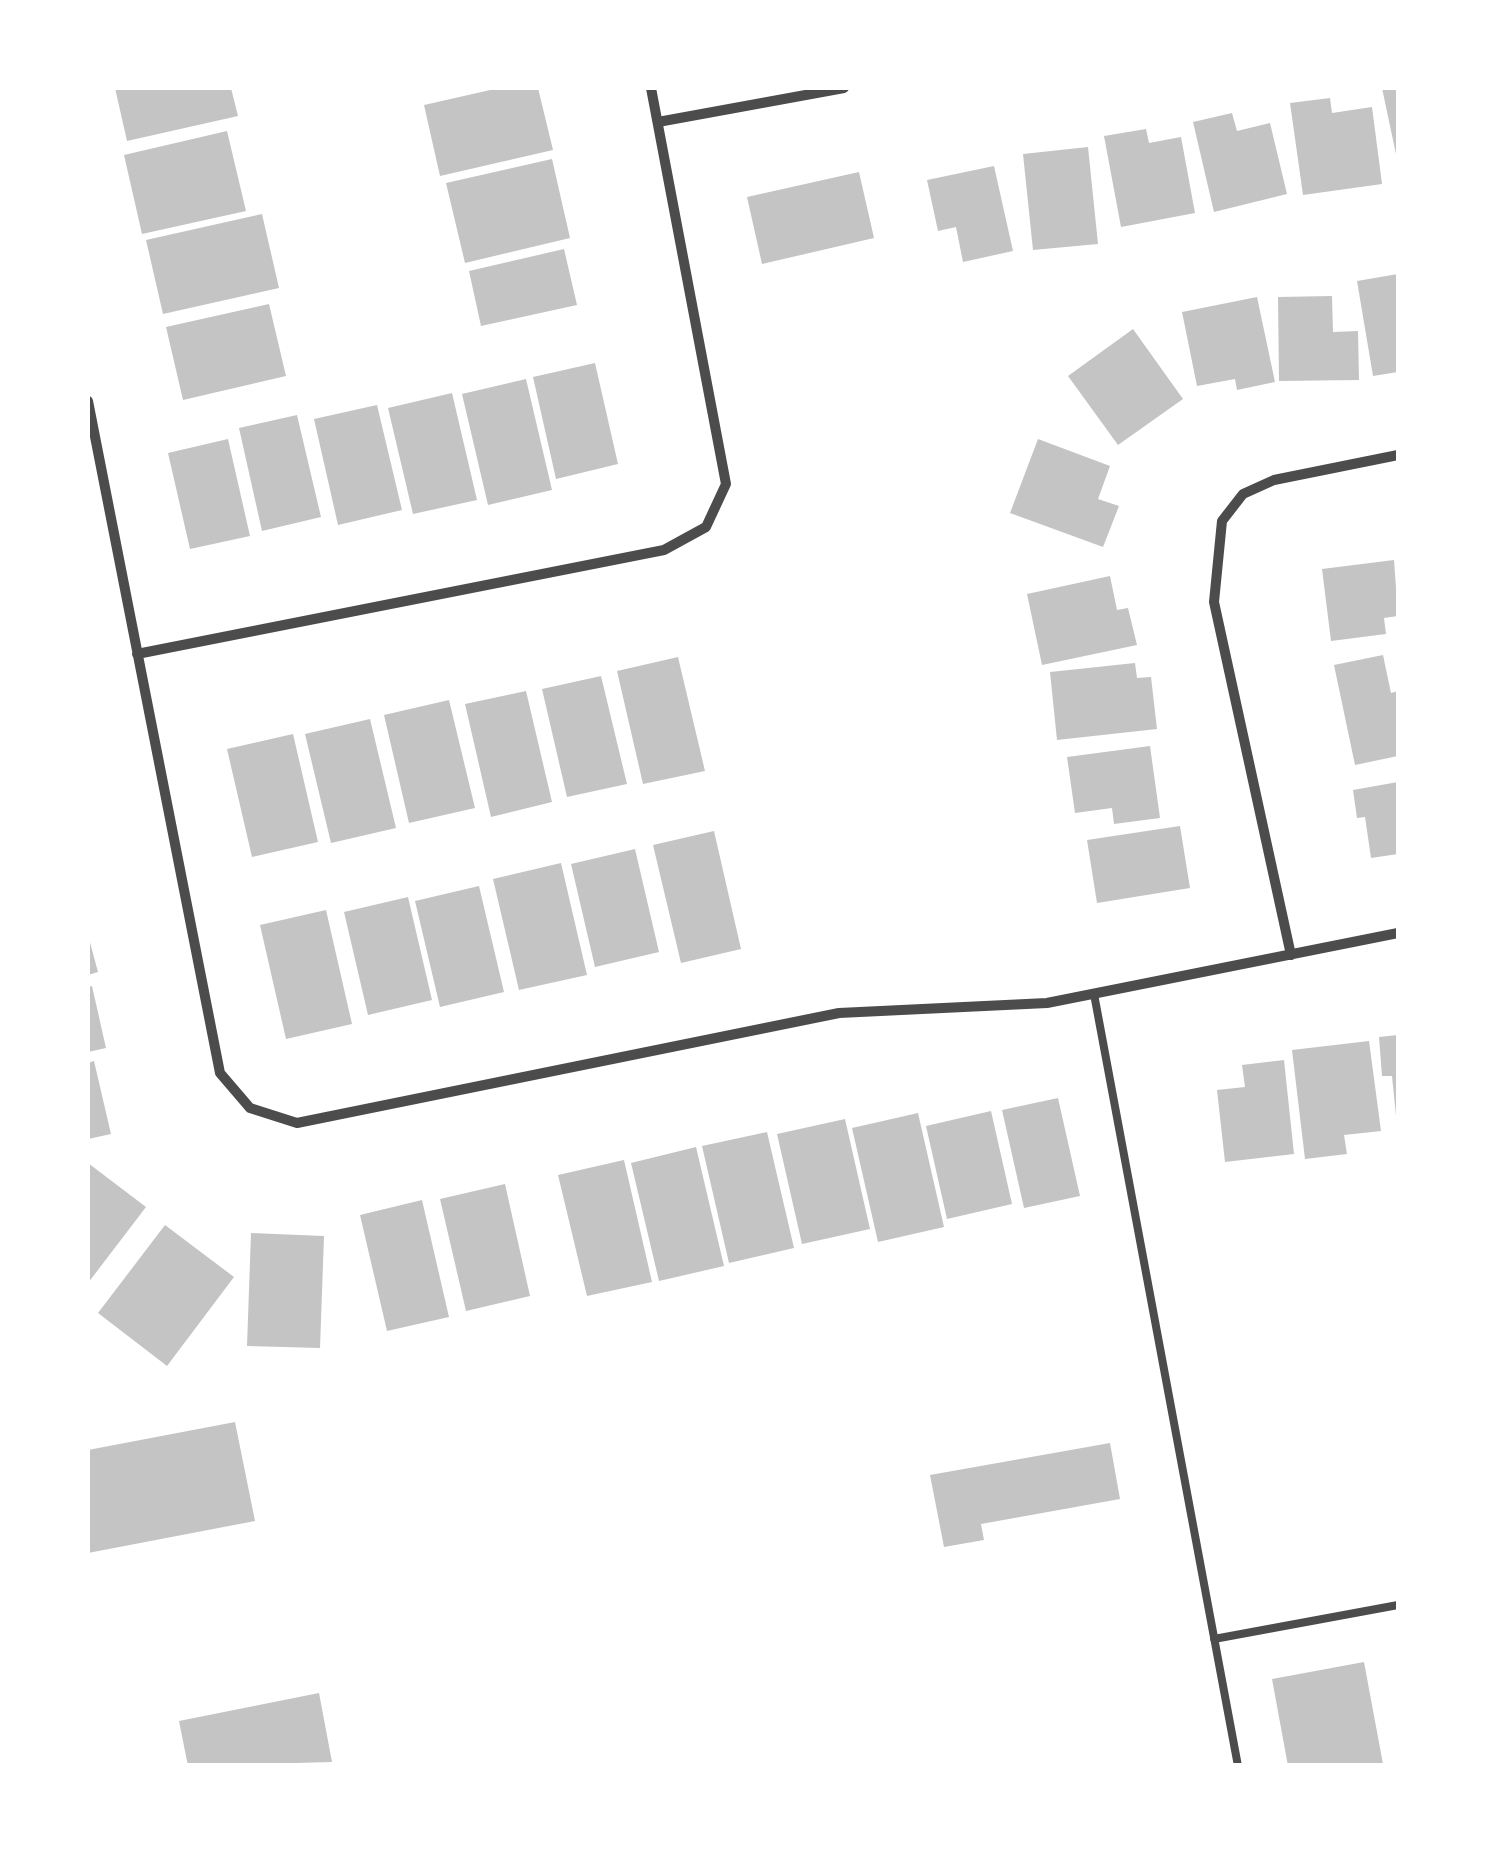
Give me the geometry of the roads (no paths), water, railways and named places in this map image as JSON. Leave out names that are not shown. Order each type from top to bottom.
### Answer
[{"type":"street","points":[[137,654],[664,550],[706,527],[726,484],[651,88]]},
{"type":"street","points":[[658,122],[844,88]]},
{"type":"street","points":[[88,401],[220,1073],[250,1108],[297,1123],[839,1013],[997,1008],[1094,994],[1398,934]]},
{"type":"street","points":[[1291,955],[1214,602],[1222,521],[1242,494],[1274,480],[1398,455]]},
{"type":"lane","points":[[1094,994],[1238,1766]]},
{"type":"lane","points":[[1214,1639],[1398,1605]]}]
